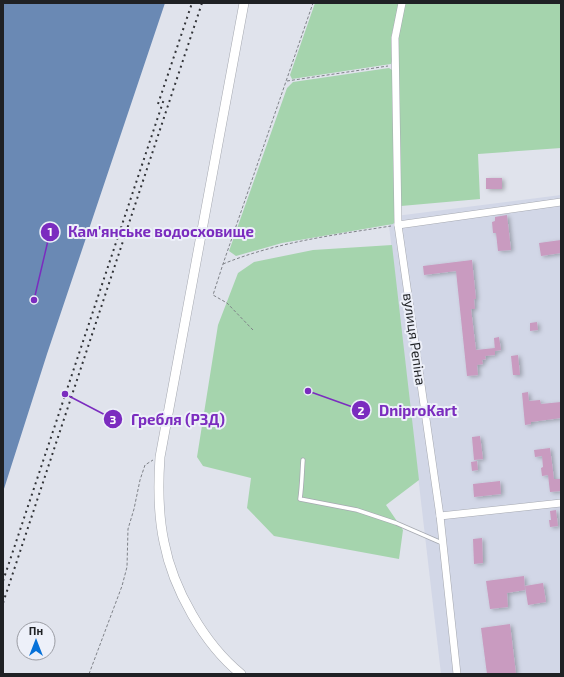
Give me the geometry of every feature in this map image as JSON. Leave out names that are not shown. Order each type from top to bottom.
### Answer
[{"type":"main road","points":[[241,674],[218,652],[200,628],[172,572],[164,542],[158,484],[160,457],[244,3]]},
{"type":"street","name":"вулиця Репіна","points":[[402,3],[395,38],[394,65],[398,224],[440,516],[457,674]]},
{"type":"street","points":[[398,224],[561,202]]},
{"type":"street","points":[[440,516],[561,503]]},
{"type":"lane","points":[[303,460],[303,480],[300,499],[364,512],[396,523],[442,543]]},
{"type":"path","points":[[253,330],[227,303],[213,295],[222,264],[313,3]]},
{"type":"path","points":[[287,81],[394,65]]},
{"type":"path","points":[[222,264],[244,255],[283,244],[398,224]]},
{"type":"path","points":[[88,674],[122,586],[126,567],[128,529],[140,480],[145,465],[160,457]]},
{"type":"shaded area","points":[[561,195],[561,674],[441,674],[388,217]]},
{"type":"green space","points":[[315,3],[399,3],[391,38],[391,64],[292,79],[290,75]]},
{"type":"green space","points":[[406,3],[561,3],[561,148],[478,154],[480,199],[401,206],[398,38],[402,14]]},
{"type":"green space","points":[[389,68],[392,70],[395,222],[393,224],[282,243],[236,256],[229,251],[287,88],[293,82]]},
{"type":"green space","points":[[392,245],[419,480],[386,505],[403,530],[399,559],[274,536],[247,508],[251,478],[203,466],[197,457],[218,325],[238,273],[254,262],[313,250]]},
{"type":"water","points":[[3,3],[165,3],[47,354],[3,492]]},
{"type":"building","points":[[486,178],[502,178],[502,189],[486,189]]},
{"type":"building","points":[[507,215],[511,250],[498,251],[496,233],[493,233],[492,222],[495,221],[495,217]]},
{"type":"building","points":[[561,240],[561,253],[541,256],[539,243]]},
{"type":"building","points":[[472,260],[476,299],[474,299],[475,309],[471,309],[476,350],[495,348],[495,355],[485,356],[486,359],[482,360],[483,364],[477,365],[478,375],[467,376],[456,271],[424,275],[423,266]]},
{"type":"building","points":[[537,322],[538,330],[530,331],[530,323]]},
{"type":"building","points":[[499,337],[501,350],[495,351],[494,338]]},
{"type":"building","points":[[518,355],[520,375],[513,375],[511,356]]},
{"type":"building","points":[[528,392],[529,401],[540,400],[541,404],[561,402],[561,418],[531,422],[531,424],[525,425],[522,393]]},
{"type":"building","points":[[480,436],[483,459],[474,460],[472,437]]},
{"type":"building","points":[[550,448],[554,479],[561,479],[561,491],[550,492],[548,475],[542,476],[542,456],[535,457],[534,450]]},
{"type":"building","points":[[477,461],[478,470],[472,471],[471,462]]},
{"type":"building","points":[[500,481],[501,494],[474,497],[473,484]]},
{"type":"building","points":[[556,510],[558,526],[550,527],[550,511]]},
{"type":"building","points":[[482,538],[483,563],[474,564],[473,539]]},
{"type":"building","points":[[524,576],[525,590],[507,593],[508,607],[490,609],[486,581]]},
{"type":"building","points":[[543,583],[546,602],[528,605],[525,586]]},
{"type":"building","points":[[510,624],[516,674],[487,674],[481,628]]},
{"type":"railway","points":[[158,104],[192,3]]},
{"type":"railway","points":[[3,603],[202,3]]},
{"type":"railway","points":[[3,581],[164,99]]},
{"type":"place","name":"Кам'янське водосховище","points":[[34,300]]},
{"type":"place","name":"DniproKart","points":[[308,391]]},
{"type":"place","name":"Гребля (РЗД)","points":[[65,394]]}]
